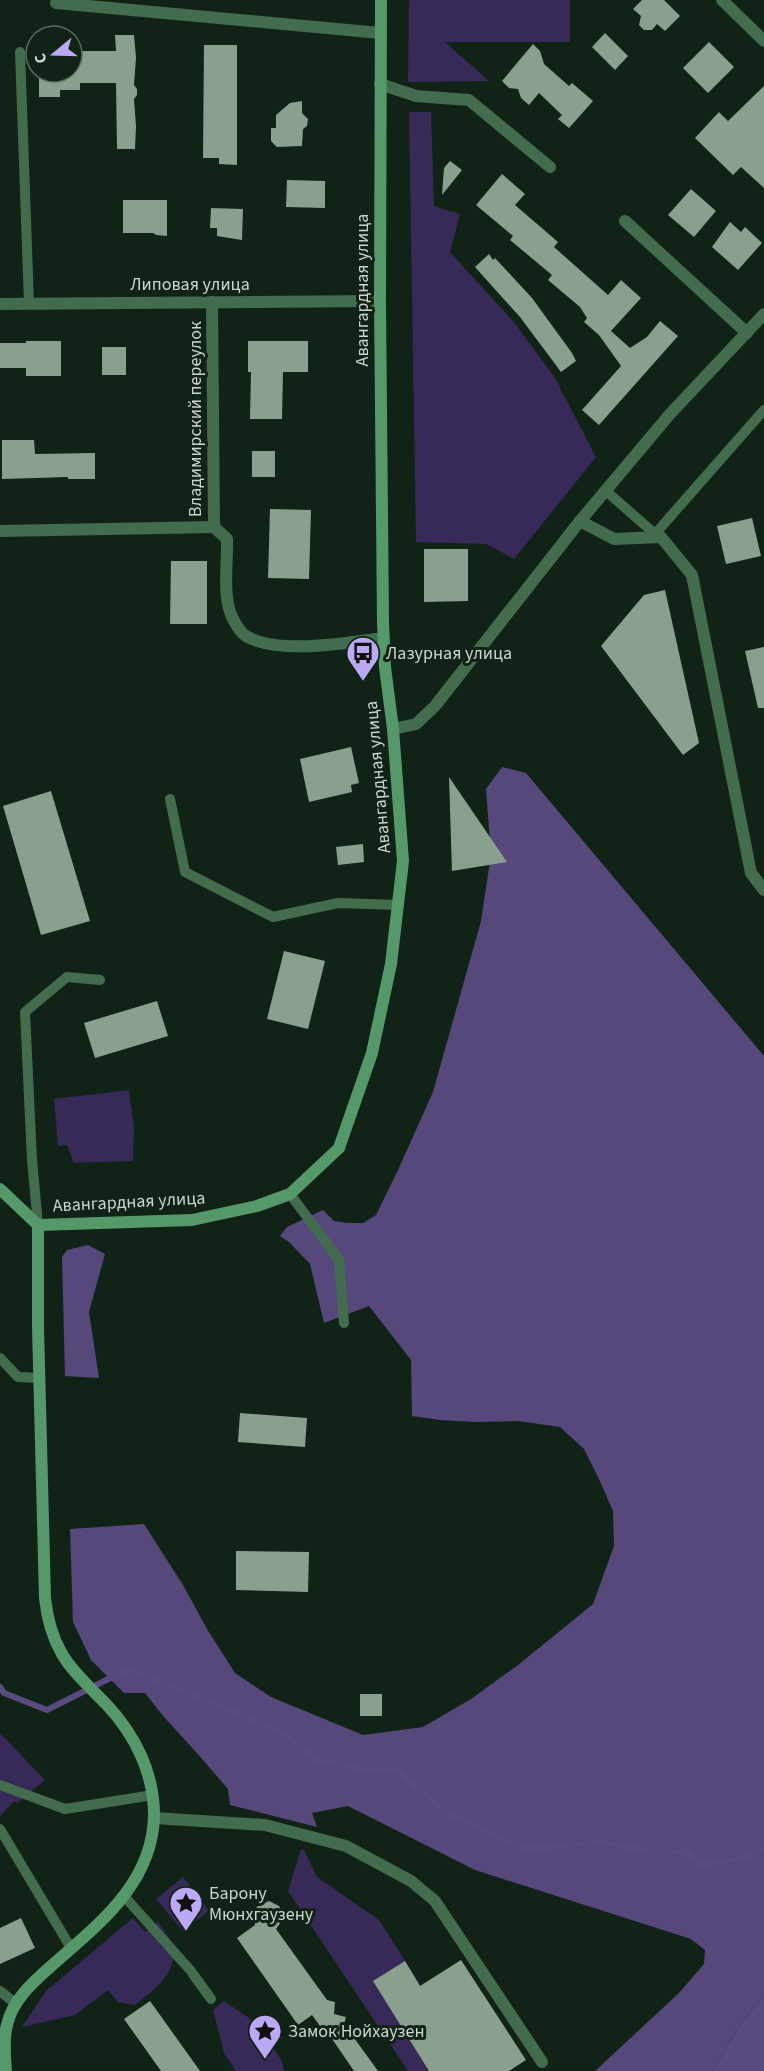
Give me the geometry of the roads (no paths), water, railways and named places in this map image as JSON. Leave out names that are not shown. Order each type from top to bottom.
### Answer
[{"type":"main road","name":"Авангардная улица","points":[[38,1225],[192,1220],[257,1206],[290,1194],[339,1148],[372,1053],[391,964],[403,861],[393,729],[383,638],[380,301],[381,0]]},
{"type":"main road","points":[[0,1189],[38,1225],[39,1378],[45,1598],[48,1626],[62,1655],[128,1730],[141,1754],[153,1795],[154,1818],[145,1862],[124,1896],[111,1913],[28,1987],[16,2004],[7,2025],[4,2063]]},
{"type":"street","points":[[722,0],[764,41]]},
{"type":"street","points":[[56,3],[380,33]]},
{"type":"street","points":[[380,84],[416,96],[470,100],[550,167]]},
{"type":"street","points":[[626,221],[747,333]]},
{"type":"street","name":"Липовая улица","points":[[0,304],[380,301]]},
{"type":"street","name":"Владимирский переулок","points":[[213,302],[214,527],[227,539],[228,599],[232,618],[244,635],[270,645],[333,646],[383,638]]},
{"type":"street","points":[[393,729],[416,724],[435,706],[580,521],[670,414],[764,314]]},
{"type":"street","points":[[580,521],[614,539],[661,537],[692,575],[751,873],[764,890]]},
{"type":"street","points":[[0,531],[214,527]]},
{"type":"street","points":[[154,1818],[265,1825],[346,1846],[411,1881],[435,1901],[542,2062]]},
{"type":"lane","points":[[20,52],[29,303]]},
{"type":"lane","points":[[606,491],[655,534],[764,410]]},
{"type":"lane","points":[[170,799],[185,872],[273,917],[338,903],[399,905]]},
{"type":"lane","points":[[38,1225],[32,1160],[25,1012],[67,976],[100,980]]},
{"type":"lane","points":[[290,1194],[339,1260],[344,1323]]},
{"type":"lane","points":[[0,1358],[18,1377],[39,1378]]},
{"type":"lane","points":[[0,1785],[64,1809],[153,1795]]},
{"type":"lane","points":[[0,1829],[71,1948]]},
{"type":"lane","points":[[124,1896],[192,1973],[211,1999]]},
{"type":"lane","points":[[0,1991],[16,2004]]},
{"type":"waterway","points":[[0,1687],[4,1693],[47,1710],[128,1669],[285,1734],[317,1760],[373,1771],[396,1769],[444,1811],[524,1849],[602,1842],[661,1853],[687,1852],[701,1865],[745,1858],[764,1849]]},
{"type":"place","name":"Лазурная улица","points":[[363,682]]},
{"type":"place","name":"Барону Мюнхгаузену","points":[[186,1932]]},
{"type":"place","name":"Замок Нойхаузен","points":[[265,2060]]}]
